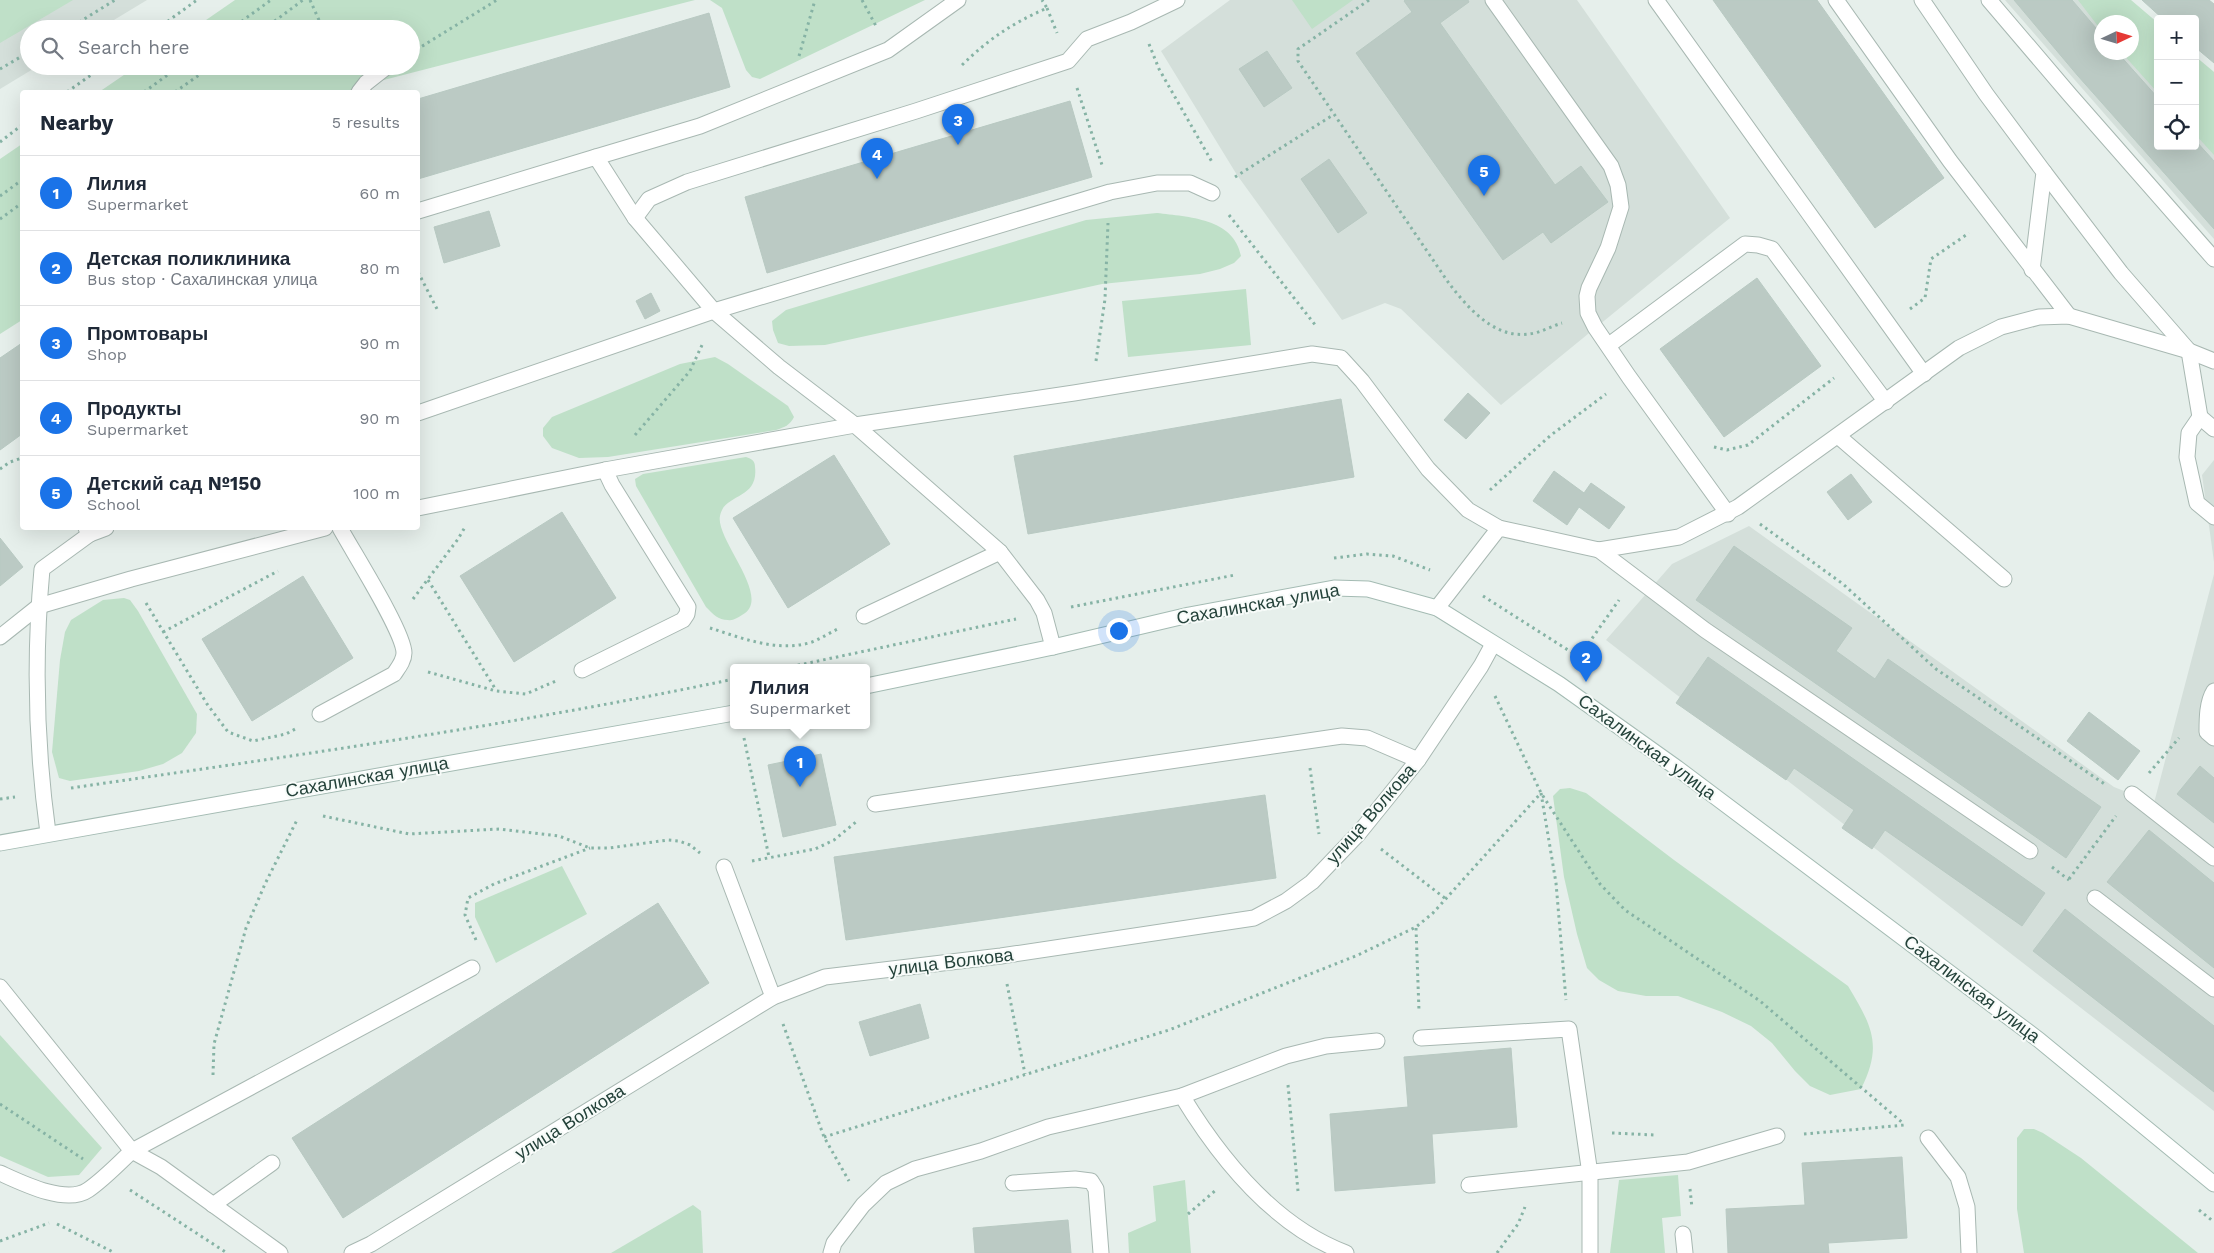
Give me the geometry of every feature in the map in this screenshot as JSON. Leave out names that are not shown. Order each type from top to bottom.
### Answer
[{"type":"main road","points":[[420,210],[700,126],[888,50],[958,0]]},
{"type":"main road","points":[[635,218],[649,199],[687,182],[916,111],[1068,61],[1087,39],[1132,22],[1177,0]]},
{"type":"main road","points":[[1493,0],[1611,166],[1618,185],[1621,207],[1608,248],[1589,288],[1587,296],[1588,313],[1595,327],[1629,377],[1733,511]]},
{"type":"main road","points":[[1656,0],[1924,374]]},
{"type":"main road","points":[[1836,0],[1992,218],[2070,316]]},
{"type":"main road","points":[[1922,0],[1986,94],[2044,172],[2121,273],[2189,351],[2200,417],[2214,429]]},
{"type":"main road","points":[[1989,0],[2214,259]]},
{"type":"main road","points":[[361,90],[376,75]]},
{"type":"main road","points":[[596,158],[635,218],[714,311],[779,367],[855,425],[1000,552],[1024,582],[1044,613],[1053,647]]},
{"type":"main road","points":[[2032,270],[2044,172]]},
{"type":"main road","points":[[420,412],[714,311],[1110,192],[1157,183],[1190,182],[1217,189]]},
{"type":"main road","points":[[1609,345],[1745,244],[1772,249],[1886,402]]},
{"type":"main road","points":[[420,508],[606,470],[855,425],[1312,354],[1341,358],[1362,381],[1428,469],[1468,510],[1499,528],[1598,550],[1679,537],[1733,511],[1959,348],[2002,327],[2039,317],[2070,316],[2189,351],[2214,362]]},
{"type":"main road","points":[[2200,417],[2189,433],[2187,457],[2197,503],[2214,517]]},
{"type":"main road","points":[[1838,436],[2004,579]]},
{"type":"main road","points":[[582,670],[683,620],[687,614],[688,606],[612,485],[606,470]]},
{"type":"main road","points":[[1437,608],[1499,528]]},
{"type":"main road","points":[[0,637],[39,606],[131,579],[317,530]]},
{"type":"main road","points":[[320,714],[394,674],[401,664],[404,654],[394,625],[341,530]]},
{"type":"main road","points":[[48,833],[42,792],[36,636],[42,568],[88,531]]},
{"type":"main road","points":[[1598,550],[1705,630],[2030,851]]},
{"type":"main road","points":[[864,616],[1000,552]]},
{"type":"main road","name":"Сахалинская улица","points":[[870,685],[1053,647],[1188,615],[1334,588],[1368,588],[1437,608],[1559,684],[1677,768],[2039,1040],[2214,1184]]},
{"type":"main road","name":"улица Волкова","points":[[352,1253],[373,1248],[773,997],[825,977],[1002,956],[1254,918],[1286,901],[1323,870],[1360,834],[1418,760],[1481,666],[1493,644]]},
{"type":"main road","points":[[2210,735],[2208,708],[2214,691]]},
{"type":"main road","name":"Сахалинская улица","points":[[0,842],[730,714]]},
{"type":"main road","points":[[875,804],[1342,736],[1367,738],[1418,760]]},
{"type":"main road","points":[[2130,796],[2214,858]]},
{"type":"main road","points":[[724,866],[773,997]]},
{"type":"main road","points":[[2095,898],[2214,989]]},
{"type":"main road","points":[[0,1173],[34,1188],[52,1193],[87,1191],[132,1151],[472,968]]},
{"type":"main road","points":[[0,988],[132,1151],[161,1167],[280,1253]]},
{"type":"main road","points":[[1420,1038],[1569,1029],[1590,1174],[1590,1253]]},
{"type":"main road","points":[[831,1253],[834,1242],[862,1205],[886,1183],[915,1169],[981,1152],[1048,1127],[1182,1096],[1286,1056],[1326,1046],[1377,1041]]},
{"type":"main road","points":[[1182,1096],[1202,1128],[1236,1173],[1302,1231],[1346,1253]]},
{"type":"main road","points":[[1469,1185],[1590,1174],[1688,1162],[1777,1136]]},
{"type":"main road","points":[[1928,1138],[1958,1177],[1967,1207],[1969,1253]]},
{"type":"main road","points":[[213,1205],[272,1163]]},
{"type":"main road","points":[[1014,1183],[1075,1179],[1090,1181],[1096,1189],[1101,1253]]},
{"type":"main road","points":[[1683,1234],[1685,1253]]},
{"type":"path","points":[[83,20],[115,0]]},
{"type":"path","points":[[169,20],[197,0]]},
{"type":"path","points":[[244,20],[271,0]]},
{"type":"path","points":[[276,20],[303,0]]},
{"type":"path","points":[[310,0],[318,20]]},
{"type":"path","points":[[420,47],[497,0]]},
{"type":"path","points":[[789,91],[815,0]]},
{"type":"path","points":[[986,42],[1018,20],[1047,8],[1042,0]]},
{"type":"path","points":[[1370,0],[1298,49],[1296,53],[1298,61],[1469,310],[1509,334],[1530,334],[1588,313]]},
{"type":"path","points":[[1132,22],[1148,43],[1159,69],[1207,152],[1217,189],[1341,358]]},
{"type":"path","points":[[0,69],[20,57]]},
{"type":"path","points":[[70,90],[91,75]]},
{"type":"path","points":[[147,90],[168,75]]},
{"type":"path","points":[[179,90],[200,75]]},
{"type":"path","points":[[1217,189],[1333,114]]},
{"type":"path","points":[[1087,390],[1096,362],[1105,299],[1110,192],[1088,120]]},
{"type":"path","points":[[0,142],[20,127]]},
{"type":"path","points":[[0,196],[20,181]]},
{"type":"path","points":[[0,219],[20,204]]},
{"type":"path","points":[[1925,298],[1931,259],[1992,218]]},
{"type":"path","points":[[420,276],[437,309]]},
{"type":"path","points":[[606,470],[690,371],[714,311]]},
{"type":"path","points":[[1708,445],[1727,450],[1748,445],[1856,361]]},
{"type":"path","points":[[1468,510],[1551,435],[1629,377]]},
{"type":"path","points":[[0,469],[10,462],[20,459]]},
{"type":"path","points":[[394,625],[468,523],[472,498]]},
{"type":"path","points":[[1733,511],[1843,584],[1936,669],[2130,796]]},
{"type":"path","points":[[163,632],[284,568]]},
{"type":"path","points":[[1459,581],[1579,657],[1635,578]]},
{"type":"path","points":[[131,579],[206,704],[228,732],[253,741],[286,734],[320,714]]},
{"type":"path","points":[[428,580],[496,691]]},
{"type":"path","points":[[804,664],[1044,613]]},
{"type":"path","points":[[683,620],[764,645],[795,645],[812,642],[864,616]]},
{"type":"path","points":[[401,664],[496,691],[526,694],[582,670]]},
{"type":"path","points":[[1481,666],[1541,793],[1600,884],[1625,910],[1760,1001],[1905,1125],[1777,1136]]},
{"type":"path","points":[[0,799],[325,751],[619,701],[730,680]]},
{"type":"path","points":[[2069,880],[2130,796],[2178,739],[2189,732],[2210,735]]},
{"type":"path","points":[[743,734],[769,857]]},
{"type":"path","points":[[1307,740],[1323,870]]},
{"type":"path","points":[[824,1137],[1169,1030],[1358,955],[1416,928],[1446,899],[1541,793]]},
{"type":"path","points":[[1541,793],[1556,884],[1564,972]]},
{"type":"path","points":[[472,968],[480,964],[482,955],[465,915],[468,898],[494,884],[590,848],[608,848],[668,840],[679,841],[690,845],[714,863],[724,866],[815,849],[834,840],[875,804]]},
{"type":"path","points":[[319,815],[409,834],[499,830],[559,836],[590,848]]},
{"type":"path","points":[[212,1107],[214,1044],[246,928],[264,884],[298,819]]},
{"type":"path","points":[[1360,834],[1446,899]]},
{"type":"path","points":[[2030,851],[2095,898]]},
{"type":"path","points":[[1416,928],[1420,1038]]},
{"type":"path","points":[[1002,956],[1025,1074]]},
{"type":"path","points":[[773,997],[824,1137],[862,1205]]},
{"type":"path","points":[[1286,1056],[1302,1231]]},
{"type":"path","points":[[1683,1234],[1692,1211],[1688,1162]]},
{"type":"path","points":[[1188,1214],[1236,1173]]},
{"type":"path","points":[[1497,1253],[1518,1224],[1537,1179]]},
{"type":"path","points":[[0,1241],[52,1222]]},
{"type":"shaded area","points":[[0,0],[147,0],[114,20],[20,20],[20,75],[23,75],[0,89]]},
{"type":"shaded area","points":[[1230,0],[1577,0],[1730,218],[1501,405],[1401,309],[1385,303],[1342,320],[1237,175],[1161,51]]},
{"type":"shaded area","points":[[2005,0],[2097,0],[2100,15],[2094,15],[2094,60],[2139,60],[2139,56],[2154,66],[2154,150],[2199,150],[2199,114],[2214,131],[2214,239]]},
{"type":"shaded area","points":[[2214,460],[2214,562],[2202,475]]},
{"type":"shaded area","points":[[1749,526],[2114,787],[2154,803],[2214,574],[2214,1111],[1606,640],[1672,564]]},
{"type":"green space","points":[[0,0],[73,0],[39,20],[20,20],[20,31],[0,43]]},
{"type":"green space","points":[[235,0],[695,0],[420,71],[420,20],[206,20]]},
{"type":"green space","points":[[710,0],[925,0],[760,79],[752,77],[746,70],[722,8]]},
{"type":"green space","points":[[1292,0],[1353,0],[1312,29]]},
{"type":"green space","points":[[2078,0],[2131,0],[2154,20],[2154,89],[2128,60],[2139,60],[2139,15],[2094,15],[2094,21]]},
{"type":"green space","points":[[2199,59],[2214,72],[2214,155],[2199,138]]},
{"type":"green space","points":[[124,75],[403,75],[372,83],[364,90],[102,90]]},
{"type":"green space","points":[[20,145],[20,321],[0,334],[0,159]]},
{"type":"green space","points":[[1157,213],[1195,218],[1220,227],[1237,243],[1241,256],[1234,263],[1200,274],[1102,284],[825,345],[789,346],[778,343],[773,330],[772,321],[786,310],[1086,220]]},
{"type":"green space","points":[[1246,289],[1251,345],[1128,357],[1122,301]]},
{"type":"green space","points":[[715,357],[788,406],[794,417],[791,422],[785,427],[776,430],[608,457],[579,458],[552,448],[543,436],[543,428],[552,417],[680,364]]},
{"type":"green space","points":[[746,457],[753,460],[755,465],[755,478],[752,485],[747,491],[728,503],[720,516],[721,526],[726,539],[748,583],[751,596],[750,607],[735,619],[724,620],[706,607],[636,486],[635,479],[643,474]]},
{"type":"green space","points":[[124,598],[130,600],[138,611],[197,714],[196,733],[182,753],[163,764],[139,771],[70,781],[59,778],[52,752],[60,660],[65,632],[71,620],[103,600]]},
{"type":"green space","points":[[1570,788],[1586,793],[1674,860],[1848,986],[1863,1013],[1872,1036],[1872,1060],[1861,1089],[1830,1095],[1810,1086],[1772,1043],[1751,1026],[1722,1012],[1678,996],[1646,996],[1618,991],[1599,980],[1587,968],[1564,877],[1553,796],[1560,789]]},
{"type":"green space","points":[[562,866],[587,914],[496,963],[475,917],[475,903]]},
{"type":"green space","points":[[0,1035],[102,1148],[79,1175],[48,1177],[0,1156]]},
{"type":"green space","points":[[2024,1129],[2034,1129],[2043,1133],[2081,1158],[2198,1253],[2024,1253],[2017,1209],[2017,1138]]},
{"type":"green space","points":[[1678,1175],[1681,1216],[1662,1218],[1665,1253],[1610,1253],[1619,1180]]},
{"type":"green space","points":[[1185,1180],[1191,1253],[1129,1253],[1128,1233],[1156,1221],[1153,1186]]},
{"type":"green space","points":[[693,1205],[701,1211],[703,1253],[611,1253]]},
{"type":"building","points":[[1405,0],[1468,0],[1469,2],[1440,23],[1555,185],[1581,166],[1608,202],[1551,243],[1543,232],[1503,260],[1356,53],[1412,12]]},
{"type":"building","points":[[1713,0],[1817,0],[1944,178],[1875,228]]},
{"type":"building","points":[[2014,0],[2072,0],[2094,26],[2094,60],[2124,60],[2154,94],[2154,150],[2199,150],[2199,144],[2214,161],[2214,229],[2078,76]]},
{"type":"building","points":[[2142,0],[2209,0],[2214,4],[2214,63],[2199,50],[2199,15],[2159,15]]},
{"type":"building","points":[[709,13],[730,87],[420,178],[420,98]]},
{"type":"building","points":[[1267,51],[1292,88],[1264,107],[1239,69]]},
{"type":"building","points":[[1070,101],[1092,177],[767,273],[745,197]]},
{"type":"building","points":[[1329,159],[1367,213],[1338,233],[1301,179]]},
{"type":"building","points":[[489,211],[500,246],[444,263],[434,227]]},
{"type":"building","points":[[1757,278],[1821,366],[1724,437],[1660,349]]},
{"type":"building","points":[[651,293],[660,311],[645,319],[636,301]]},
{"type":"building","points":[[20,344],[20,435],[0,450],[0,358]]},
{"type":"building","points":[[1468,393],[1490,413],[1466,439],[1444,420]]},
{"type":"building","points":[[1341,399],[1354,477],[1028,534],[1014,456]]},
{"type":"building","points":[[834,455],[890,544],[788,608],[733,518]]},
{"type":"building","points":[[1554,471],[1584,493],[1591,483],[1625,507],[1609,529],[1579,507],[1567,525],[1533,501]]},
{"type":"building","points":[[1851,474],[1872,502],[1848,520],[1827,492]]},
{"type":"building","points":[[562,512],[616,598],[514,662],[460,576]]},
{"type":"building","points":[[0,538],[23,567],[0,586]]},
{"type":"building","points":[[1734,546],[1852,628],[1836,651],[1875,679],[1888,659],[2101,807],[2066,858],[1696,600]]},
{"type":"building","points":[[303,576],[353,658],[252,721],[202,639]]},
{"type":"building","points":[[1708,657],[2045,893],[2022,926],[1885,830],[1872,849],[1842,828],[1854,810],[1794,768],[1786,780],[1676,703]]},
{"type":"building","points":[[2089,712],[2140,751],[2118,780],[2067,741]]},
{"type":"building","points":[[821,754],[836,825],[783,837],[768,765]]},
{"type":"building","points":[[2200,766],[2214,778],[2214,823],[2177,794]]},
{"type":"building","points":[[1265,795],[1276,878],[846,940],[834,857]]},
{"type":"building","points":[[2149,830],[2214,883],[2214,968],[2107,882]]},
{"type":"building","points":[[658,903],[709,983],[343,1218],[292,1138]]},
{"type":"building","points":[[2065,909],[2214,1026],[2214,1092],[2033,951]]},
{"type":"building","points":[[920,1004],[929,1038],[870,1056],[859,1022]]},
{"type":"building","points":[[1511,1048],[1517,1127],[1432,1134],[1435,1183],[1335,1191],[1330,1114],[1408,1107],[1404,1057]]},
{"type":"building","points":[[1902,1157],[1907,1238],[1828,1243],[1829,1253],[1728,1253],[1726,1209],[1805,1205],[1802,1163]]},
{"type":"building","points":[[1068,1220],[1071,1253],[975,1253],[973,1228]]},
{"type":"place","name":"Промтовары","points":[[958,145]]},
{"type":"place","name":"Продукты","points":[[877,179]]},
{"type":"place","name":"Детский сад №150","points":[[1484,196]]},
{"type":"place","name":"Детская поликлиника","points":[[1586,682]]},
{"type":"place","name":"Лилия","points":[[800,787]]}]
